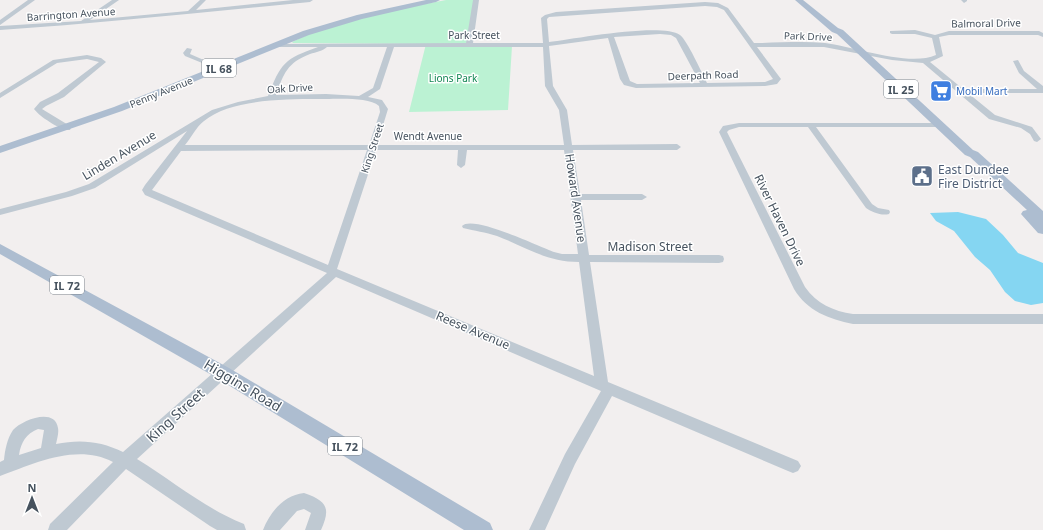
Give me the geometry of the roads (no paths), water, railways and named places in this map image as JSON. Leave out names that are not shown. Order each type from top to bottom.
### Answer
[{"type":"main road","name":"Penny Avenue","points":[[2,148],[67,128],[122,108],[306,33],[360,17],[436,0]]},
{"type":"main road","name":"IL 25","points":[[799,0],[830,26],[840,32],[969,153],[974,154],[1043,218]]},
{"type":"main road","name":"IL 25","points":[[807,0],[842,30],[840,32]]},
{"type":"main road","name":"IL 25","points":[[969,153],[966,155],[1043,230]]},
{"type":"main road","name":"Higgins Road","points":[[0,248],[223,373],[483,530]]},
{"type":"street","points":[[0,23],[32,0]]},
{"type":"street","points":[[82,23],[116,0]]},
{"type":"street","points":[[189,13],[203,0]]},
{"type":"street","name":"Barrington Avenue","points":[[0,28],[82,23],[310,0]]},
{"type":"street","points":[[469,45],[476,0]]},
{"type":"street","name":"Howard Avenue","points":[[606,387],[584,260],[563,108],[550,87],[543,19],[547,16],[705,4],[718,5],[726,8],[753,45]]},
{"type":"street","name":"Park Street","points":[[276,45],[545,45],[611,36],[660,32],[672,33],[679,37],[704,85]]},
{"type":"street","points":[[892,32],[915,32],[936,37]]},
{"type":"street","name":"Balmoral Drive","points":[[863,53],[895,58],[924,60],[940,56],[936,37],[949,33],[1041,34]]},
{"type":"street","name":"Deerpath Road","points":[[611,36],[624,79],[631,85],[645,87],[764,84],[774,82],[777,79],[775,75],[753,45]]},
{"type":"street","points":[[271,98],[280,72],[285,66],[294,60],[331,45]]},
{"type":"street","points":[[362,97],[376,88],[391,45]]},
{"type":"street","name":"Park Drive","points":[[753,45],[824,45],[863,53]]},
{"type":"street","points":[[189,49],[186,53],[187,55],[219,68]]},
{"type":"street","points":[[0,96],[55,61],[82,57],[100,59],[103,62],[61,95],[43,104],[38,109],[41,113],[67,128]]},
{"type":"street","points":[[924,60],[992,116],[1002,121],[1025,127],[1035,133],[1037,139]]},
{"type":"street","points":[[1016,61],[1021,72],[1043,90]]},
{"type":"street","points":[[961,91],[1043,90]]},
{"type":"street","name":"Oak Drive","points":[[200,120],[221,109],[271,98],[362,97]]},
{"type":"street","name":"King Street","points":[[56,530],[124,461],[333,272],[383,114],[384,107],[378,102],[362,97]]},
{"type":"street","points":[[179,148],[200,120]]},
{"type":"street","name":"Linden Avenue","points":[[0,212],[69,194],[92,186],[200,120]]},
{"type":"street","name":"River Haven Drive","points":[[939,124],[738,125],[728,127],[723,131],[800,290],[809,300],[828,313],[853,319],[1043,319]]},
{"type":"street","points":[[810,125],[869,206],[875,210],[885,212]]},
{"type":"street","points":[[461,165],[463,147]]},
{"type":"street","name":"Wendt Avenue","points":[[179,148],[677,147]]},
{"type":"street","name":"Reese Avenue","points":[[179,148],[148,188],[147,192],[793,466]]},
{"type":"street","points":[[576,197],[642,197]]},
{"type":"street","name":"Madison Street","points":[[467,226],[482,228],[556,257],[584,260],[719,259]]},
{"type":"street","points":[[537,530],[606,387]]},
{"type":"street","points":[[5,467],[16,438],[23,430],[35,424],[49,424],[51,428],[48,453]]},
{"type":"street","points":[[5,467],[48,453],[73,449],[108,452],[197,510],[220,523],[238,530]]},
{"type":"street","points":[[271,530],[292,503],[305,501],[314,505],[319,510],[318,519],[313,530]]},
{"type":"water","points":[[958,212],[986,219],[1003,235],[1018,253],[1043,263],[1043,303],[1031,305],[1015,301],[1005,292],[990,270],[975,257],[954,231],[936,221],[930,213]]},
{"type":"place","name":"Mobil Mart","points":[[941,91]]},
{"type":"place","name":"East Dundee Fire District","points":[[922,176]]},
{"type":"park label","name":"Lions Park","points":[[453,78]]}]
